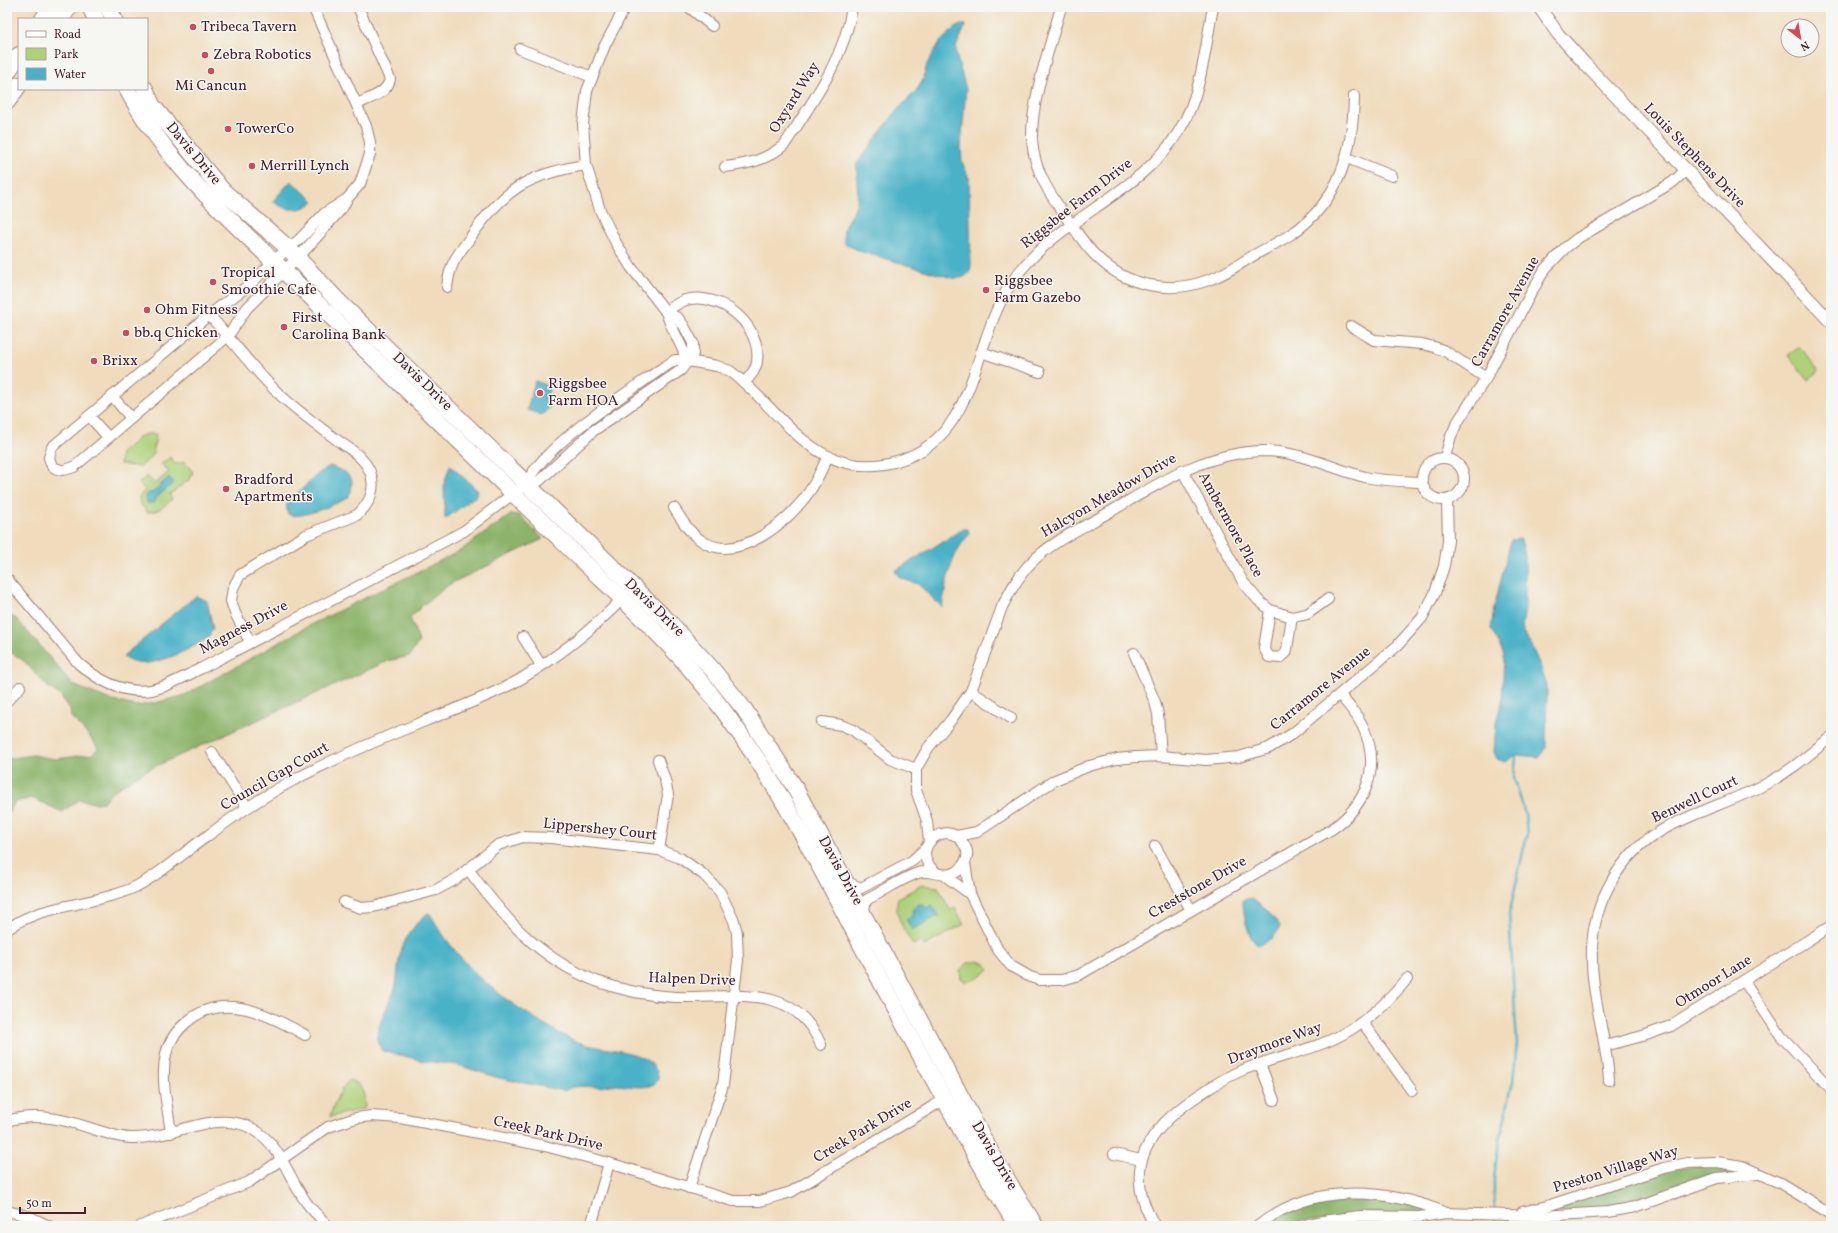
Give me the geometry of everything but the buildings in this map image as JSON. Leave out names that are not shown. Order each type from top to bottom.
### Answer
[{"type":"main road","points":[[44,18],[51,7]]},
{"type":"main road","points":[[62,18],[69,7]]},
{"type":"main road","points":[[90,7],[96,18]]},
{"type":"main road","points":[[108,7],[114,18]]},
{"type":"main road","points":[[7,73],[18,56]]},
{"type":"main road","points":[[7,102],[18,86]]},
{"type":"main road","name":"Davis Drive","points":[[128,90],[150,129],[175,162],[279,266],[622,599],[665,642],[712,694],[741,732],[768,774],[945,1099],[1017,1226]]},
{"type":"main road","name":"Davis Drive","points":[[145,90],[152,105],[223,190],[293,253],[526,484],[669,622],[712,669],[744,709],[771,748],[794,786],[991,1153],[1035,1226]]},
{"type":"street","points":[[313,7],[366,126],[370,142],[370,154],[360,184],[342,208],[279,266],[228,336],[74,467],[61,470],[52,466],[49,458],[52,447],[209,315],[249,285],[279,266],[293,253],[299,240],[325,213],[347,200]]},
{"type":"street","points":[[357,104],[384,91],[389,84],[390,79],[358,7]]},
{"type":"street","points":[[624,7],[605,45],[592,77],[584,105],[583,124],[586,165],[600,210],[616,243],[631,267],[666,312],[669,322],[688,361]]},
{"type":"street","points":[[689,7],[712,26]]},
{"type":"street","name":"Oxyard Way","points":[[725,167],[756,162],[776,152],[785,144],[839,55],[850,22],[852,7]]},
{"type":"street","points":[[1061,7],[1033,120],[1032,140],[1041,179],[1072,225],[1096,256],[1121,276],[1150,286],[1188,287],[1224,273],[1275,244],[1302,225],[1318,210],[1327,198],[1347,158],[1354,96]]},
{"type":"street","name":"Riggsbee Farm Drive","points":[[513,494],[526,484],[531,473],[552,452],[600,412],[675,360],[717,366],[730,371],[801,439],[828,456],[857,464],[882,464],[910,456],[929,445],[948,429],[960,410],[995,313],[1014,279],[1035,254],[1156,160],[1180,130],[1190,109],[1197,88],[1213,7]]},
{"type":"street","name":"Louis Stephens Drive","points":[[1539,7],[1558,34],[1585,64],[1831,322]]},
{"type":"street","points":[[520,49],[592,77]]},
{"type":"street","points":[[1347,158],[1392,176]]},
{"type":"street","points":[[447,287],[449,270],[454,261],[486,214],[500,200],[520,185],[543,174],[586,165]]},
{"type":"street","name":"Carramore Avenue","points":[[1445,458],[1451,436],[1457,423],[1486,378],[1531,293],[1554,258],[1578,238],[1660,190],[1686,170]]},
{"type":"street","points":[[666,312],[682,301],[698,298],[720,303],[740,318],[750,330],[755,342],[757,353],[755,370],[744,383]]},
{"type":"street","points":[[209,315],[282,396],[361,459],[371,472],[373,480],[372,492],[363,510],[357,515],[306,535],[240,575],[233,588],[232,601],[235,613],[250,642]]},
{"type":"street","points":[[1351,326],[1374,340],[1422,344],[1440,349],[1486,378]]},
{"type":"street","points":[[982,352],[1040,372]]},
{"type":"street","points":[[112,396],[131,418]]},
{"type":"street","points":[[89,416],[108,437]]},
{"type":"street","name":"Halcyon Meadow Drive","points":[[928,845],[927,821],[916,790],[916,769],[925,752],[951,720],[971,691],[1002,607],[1014,584],[1035,559],[1058,541],[1182,470],[1214,458],[1247,452],[1266,451],[1304,456],[1366,477],[1422,482]]},
{"type":"street","points":[[674,508],[690,531],[703,542],[720,547],[739,547],[767,531],[790,514],[810,491],[828,456]]},
{"type":"street","points":[[1439,458],[1445,458],[1456,462],[1461,466],[1464,478],[1464,484],[1458,494],[1447,500],[1433,498],[1424,488],[1422,482],[1424,469],[1428,464],[1439,458]]},
{"type":"street","name":"Ambermore Place","points":[[1182,470],[1243,582],[1258,600],[1270,610],[1292,617]]},
{"type":"street","name":"Magness Drive","points":[[9,584],[79,664],[107,684],[133,690],[150,690],[162,687],[464,531],[513,494]]},
{"type":"street","name":"Carramore Avenue","points":[[946,833],[957,836],[977,832],[1040,789],[1074,771],[1117,759],[1161,756],[1217,760],[1239,757],[1260,751],[1292,734],[1340,695],[1405,638],[1430,605],[1440,582],[1446,555],[1448,528],[1447,500]]},
{"type":"street","name":"Council Gap Court","points":[[9,925],[47,911],[112,897],[137,886],[161,871],[247,807],[337,758],[489,695],[519,680],[581,636],[622,599]]},
{"type":"street","points":[[1270,610],[1264,648],[1269,657],[1280,658],[1286,653],[1292,617],[1307,614],[1328,599]]},
{"type":"street","points":[[523,637],[541,665]]},
{"type":"street","points":[[1134,652],[1155,702],[1158,714],[1161,756]]},
{"type":"street","points":[[7,701],[20,687]]},
{"type":"street","points":[[971,691],[1011,718]]},
{"type":"street","name":"Creststone Drive","points":[[965,863],[970,894],[1004,960],[1030,977],[1053,981],[1079,975],[1332,829],[1350,814],[1363,796],[1370,776],[1370,749],[1362,726],[1340,695]]},
{"type":"street","points":[[822,722],[841,724],[853,730],[890,759],[916,769]]},
{"type":"street","name":"Benwell Court","points":[[1609,1080],[1592,966],[1592,948],[1598,909],[1617,872],[1637,849],[1658,832],[1762,786],[1830,740]]},
{"type":"street","points":[[212,752],[247,807]]},
{"type":"street","points":[[658,760],[665,780],[668,795],[659,850]]},
{"type":"street","points":[[927,821],[946,833]]},
{"type":"street","name":"Carramore Avenue","points":[[965,863],[967,852],[977,832]]},
{"type":"street","points":[[846,882],[861,888],[912,861],[940,834],[946,833]]},
{"type":"street","points":[[957,836],[962,840],[967,852]]},
{"type":"street","name":"Lippershey Court","points":[[344,902],[361,908],[373,907],[441,888],[456,879],[498,845],[523,838],[551,838],[659,850],[680,858],[699,870],[713,884],[728,905],[734,921],[738,947],[721,1091],[689,1188]]},
{"type":"street","points":[[928,845],[926,860],[932,870],[940,874]]},
{"type":"street","points":[[1154,846],[1191,910]]},
{"type":"street","points":[[864,914],[866,900],[918,872],[940,874],[956,872],[965,863]]},
{"type":"street","name":"Halpen Drive","points":[[468,869],[513,926],[542,951],[579,973],[612,986],[660,996],[721,997],[733,995],[770,999],[795,1010],[808,1021],[821,1045]]},
{"type":"street","name":"Creststone Drive","points":[[940,874],[970,894]]},
{"type":"street","name":"Otmoor Lane","points":[[1605,1046],[1646,1036],[1671,1026],[1831,926]]},
{"type":"street","name":"Draymore Way","points":[[1155,1226],[1145,1206],[1142,1195],[1141,1160],[1153,1134],[1171,1115],[1231,1075],[1324,1043],[1363,1023],[1384,1005],[1407,979]]},
{"type":"street","points":[[1744,981],[1781,1036],[1831,1089]]},
{"type":"street","points":[[171,1133],[164,1077],[166,1055],[169,1044],[176,1032],[190,1019],[211,1008],[231,1006],[264,1013],[305,1035]]},
{"type":"street","points":[[1363,1023],[1412,1091]]},
{"type":"street","points":[[1260,1064],[1274,1100]]},
{"type":"street","name":"Creek Park Drive","points":[[141,1226],[249,1182],[328,1127],[356,1118],[385,1116],[545,1146],[609,1162],[723,1199],[745,1202],[760,1201],[784,1195],[822,1174],[945,1099]]},
{"type":"street","points":[[7,1122],[45,1117],[68,1121],[111,1135],[130,1138],[156,1136],[217,1122],[243,1125],[264,1137],[276,1149],[305,1201],[328,1226]]},
{"type":"street","points":[[1114,1154],[1141,1160]]},
{"type":"street","points":[[591,1226],[609,1162]]},
{"type":"street","name":"Preston Village Way","points":[[1504,1216],[1547,1206],[1664,1168],[1688,1163],[1732,1164],[1749,1168],[1758,1174],[1780,1183],[1831,1214]]},
{"type":"street","name":"Preston Village Way","points":[[1301,1226],[1351,1216],[1420,1216],[1446,1213],[1542,1216],[1608,1212],[1635,1207],[1717,1178],[1758,1174]]},
{"type":"street","name":"Preston Village Way","points":[[1258,1226],[1290,1206],[1319,1196],[1335,1193],[1371,1194],[1425,1204],[1446,1213]]},
{"type":"street","points":[[7,1211],[28,1216],[49,1226]]},
{"type":"green space","points":[[1800,347],[1819,371],[1808,380],[1788,355]]},
{"type":"green space","points":[[147,434],[156,434],[153,455],[140,467],[120,464],[121,453],[124,449],[138,439],[138,437]]},
{"type":"green space","points":[[170,457],[175,464],[185,462],[193,472],[190,479],[169,495],[172,499],[158,510],[147,512],[140,503],[139,497],[145,490],[139,483],[147,476],[155,484],[169,472],[161,464]]},
{"type":"green space","points":[[512,514],[519,515],[543,539],[450,584],[424,604],[410,618],[419,641],[410,656],[388,661],[145,771],[113,791],[103,802],[94,803],[79,800],[62,812],[32,798],[15,802],[10,811],[7,812],[7,759],[33,755],[55,759],[93,754],[98,748],[71,717],[70,709],[60,695],[47,686],[24,661],[7,650],[7,622],[9,616],[16,618],[73,685],[113,701],[137,706],[155,703],[185,695],[312,624],[458,552]]},
{"type":"green space","points":[[922,885],[938,887],[950,910],[955,908],[964,924],[924,946],[921,941],[913,945],[903,928],[897,910],[898,898]]},
{"type":"green space","points":[[979,961],[986,964],[989,969],[978,978],[971,981],[964,981],[961,978],[960,970],[968,963]]},
{"type":"green space","points":[[349,1080],[358,1084],[362,1090],[365,1108],[330,1117],[337,1097]]},
{"type":"green space","points":[[1721,1164],[1751,1172],[1619,1209],[1520,1214],[1671,1169]]},
{"type":"green space","points":[[1354,1195],[1424,1207],[1425,1211],[1422,1213],[1304,1222],[1293,1226],[1264,1226],[1286,1213],[1307,1205],[1329,1199]]},
{"type":"water","points":[[961,25],[966,25],[956,47],[956,54],[966,89],[961,147],[962,162],[969,178],[971,267],[966,276],[952,278],[862,252],[845,244],[844,231],[845,225],[857,201],[857,163],[898,109],[916,91],[923,80],[927,64],[940,42],[954,28]]},
{"type":"water","points":[[291,181],[314,201],[299,209],[289,209],[278,205],[273,201]]},
{"type":"water","name":"Riggsbee Farm HOA","points":[[535,381],[550,386],[546,400],[551,405],[542,415],[527,410]]},
{"type":"water","points":[[450,465],[478,491],[477,495],[445,519],[444,484]]},
{"type":"water","points":[[330,466],[345,472],[352,480],[351,491],[348,498],[309,513],[301,515],[288,514],[286,504],[319,473]]},
{"type":"water","points":[[169,477],[174,483],[157,497],[154,503],[147,503],[146,494],[153,492]]},
{"type":"water","points":[[963,529],[968,529],[969,535],[958,550],[950,569],[942,607],[918,584],[900,578],[895,571]]},
{"type":"water","points":[[1521,539],[1525,556],[1525,608],[1522,627],[1540,665],[1547,686],[1546,747],[1539,757],[1516,755],[1505,762],[1497,759],[1494,752],[1496,721],[1502,702],[1504,655],[1491,629],[1494,608],[1511,540]]},
{"type":"water","points":[[196,596],[207,601],[213,629],[207,638],[177,654],[152,662],[141,663],[131,661],[123,656]]},
{"type":"water","points":[[1251,898],[1269,912],[1280,926],[1275,935],[1259,946],[1251,937],[1246,925],[1243,900]]},
{"type":"water","points":[[919,904],[926,908],[932,905],[939,917],[936,917],[912,930],[906,919],[913,915],[912,910]]},
{"type":"water","points":[[428,913],[452,947],[490,987],[521,1009],[570,1039],[590,1046],[634,1054],[644,1058],[652,1064],[657,1072],[657,1081],[648,1086],[642,1087],[616,1085],[599,1087],[581,1086],[572,1087],[564,1091],[499,1078],[458,1065],[424,1061],[383,1051],[379,1044],[379,1028],[394,992],[402,948],[412,929]]},
{"type":"waterway","points":[[1494,1212],[1494,1179],[1497,1154],[1513,1081],[1517,1043],[1509,915],[1527,834],[1525,814],[1514,777],[1516,755]]},
{"type":"waterway","points":[[1495,1217],[1496,1226]]},
{"type":"place","name":"Tribeca Tavern","points":[[193,27]]},
{"type":"place","name":"Zebra Robotics","points":[[205,55]]},
{"type":"place","name":"Mi Cancun","points":[[211,71]]},
{"type":"place","name":"TowerCo","points":[[228,129]]},
{"type":"place","name":"Merrill Lynch","points":[[252,166]]},
{"type":"place","name":"Tropical Smoothie Cafe","points":[[213,282]]},
{"type":"place","name":"Riggsbee Farm Gazebo","points":[[986,290]]},
{"type":"place","name":"Ohm Fitness","points":[[147,310]]},
{"type":"place","name":"First Carolina Bank","points":[[284,327]]},
{"type":"place","name":"bb.q Chicken","points":[[126,333]]},
{"type":"place","name":"Brixx","points":[[94,361]]},
{"type":"place","name":"Riggsbee Farm HOA","points":[[540,393]]},
{"type":"place","name":"Bradford Apartments","points":[[226,489]]}]
